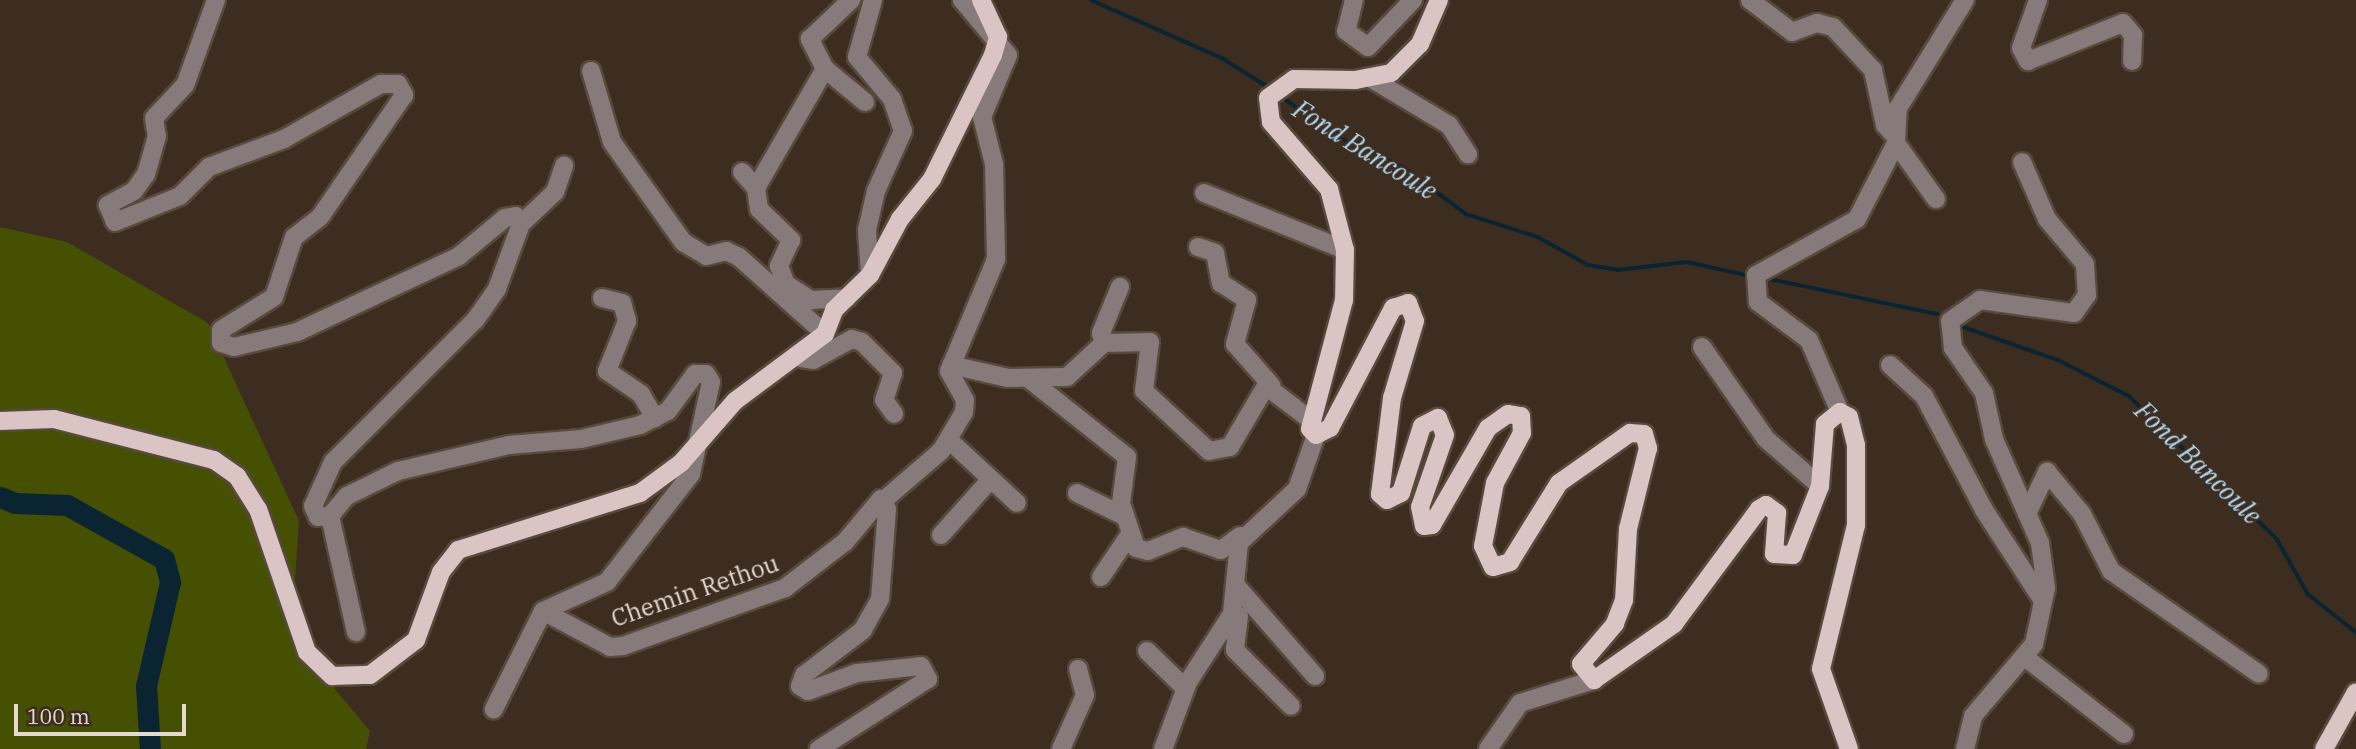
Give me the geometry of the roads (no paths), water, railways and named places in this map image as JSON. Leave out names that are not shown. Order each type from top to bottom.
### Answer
[{"type":"main road","points":[[0,422],[54,419],[184,448],[237,476],[273,544],[307,652],[345,680],[377,672],[410,649],[441,572],[458,550],[500,532],[619,502],[659,481],[735,401],[801,358],[825,334],[847,298],[870,275],[895,226],[938,168],[998,37],[981,0]]},
{"type":"main road","points":[[1439,0],[1431,26],[1408,59],[1372,79],[1294,79],[1277,86],[1266,106],[1276,130],[1329,189],[1345,250],[1344,300],[1308,418],[1315,435],[1330,428],[1393,308],[1408,303],[1415,320],[1392,398],[1380,494],[1388,500],[1401,493],[1422,426],[1438,418],[1445,435],[1420,507],[1424,526],[1432,525],[1488,428],[1508,414],[1521,416],[1522,433],[1500,467],[1485,533],[1485,554],[1493,567],[1510,562],[1559,483],[1630,433],[1644,434],[1648,448],[1628,529],[1624,600],[1615,624],[1581,664],[1594,680],[1674,624],[1759,509],[1766,505],[1777,513],[1774,554],[1793,555],[1820,486],[1825,425],[1840,412],[1853,429],[1856,525],[1821,669],[1849,749]]},
{"type":"main road","points":[[2324,749],[2356,692]]},
{"type":"street","points":[[216,0],[185,85],[152,122],[157,136],[146,174],[134,191],[108,205],[115,222],[180,196],[219,161],[284,139],[381,84],[398,84],[404,95],[320,217],[294,237],[274,297],[221,331],[221,343],[234,346],[297,332],[459,256],[505,218],[516,216],[521,225]]},
{"type":"street","points":[[851,0],[810,39],[825,69],[865,102]]},
{"type":"street","points":[[870,275],[873,202],[903,131],[892,99],[857,57],[873,0]]},
{"type":"street","points":[[962,0],[998,37],[1007,63],[982,117],[994,164],[996,259],[951,365],[949,381],[966,407],[950,441],[1017,503]]},
{"type":"street","points":[[1354,0],[1346,31],[1368,47],[1413,0]]},
{"type":"street","points":[[1750,0],[1792,32],[1817,23],[1833,27],[1873,70],[1885,125],[1936,199]]},
{"type":"street","points":[[1840,412],[1815,348],[1765,311],[1754,294],[1761,268],[1857,219],[1896,140],[1898,108],[1965,0]]},
{"type":"street","points":[[2038,0],[2021,48],[2028,61],[2123,23],[2133,35],[2132,61]]},
{"type":"street","points":[[825,69],[757,188],[759,209],[792,240],[779,266],[786,284],[811,300],[847,298]]},
{"type":"street","points":[[591,71],[612,142],[683,242],[706,256],[726,251],[739,257],[825,334]]},
{"type":"street","points":[[1372,79],[1449,125],[1468,154]]},
{"type":"street","points":[[1965,749],[1973,716],[2026,658],[2043,601],[2044,563],[2028,514],[1994,439],[1984,393],[1949,333],[1956,312],[1980,300],[2065,314],[2086,304],[2085,264],[2047,219],[2022,162]]},
{"type":"street","points":[[564,166],[555,192],[521,225],[497,289],[475,320],[333,462],[313,506],[318,517],[330,516],[347,496],[398,471],[509,445],[581,439],[655,418],[641,394],[607,370],[627,321],[622,303],[602,298]]},
{"type":"street","points":[[741,172],[757,188]]},
{"type":"street","points":[[1204,193],[1345,250]]},
{"type":"street","points":[[1198,247],[1215,253],[1221,283],[1247,300],[1235,344],[1270,385],[1308,418]]},
{"type":"street","points":[[1104,344],[1101,333],[1120,287]]},
{"type":"street","points":[[801,358],[813,360],[852,339],[862,342],[894,373],[884,400],[894,414]]},
{"type":"street","points":[[951,365],[1029,379],[1077,373],[1104,344],[1153,344],[1144,391],[1209,451],[1230,447],[1258,391],[1270,385]]},
{"type":"street","points":[[1702,347],[1766,439],[1820,486]]},
{"type":"street","points":[[1890,365],[1924,396],[1984,510],[2043,601]]},
{"type":"street","name":"Chemin Rethou","points":[[543,611],[607,582],[691,474],[712,391],[706,374],[689,379],[676,402],[655,418]]},
{"type":"street","points":[[1029,379],[1127,457],[1124,516],[1128,537],[1141,551],[1183,537],[1217,550],[1253,531]]},
{"type":"street","points":[[1291,706],[1235,650],[1238,593],[1235,553],[1253,531],[1297,489],[1315,435]]},
{"type":"street","name":"Chemin Rethou","points":[[543,611],[610,647],[623,646],[785,588],[845,542],[872,503],[884,500],[950,441]]},
{"type":"street","points":[[2028,514],[2047,472],[2082,514],[2118,578],[2259,674]]},
{"type":"street","points":[[942,535],[991,479]]},
{"type":"street","points":[[1077,492],[1124,516]]},
{"type":"street","points":[[819,749],[929,679],[921,666],[857,673],[808,691],[800,686],[804,674],[863,630],[876,609],[886,574],[884,500]]},
{"type":"street","points":[[330,516],[356,632]]},
{"type":"street","points":[[1101,577],[1128,537]]},
{"type":"street","points":[[1238,593],[1315,676]]},
{"type":"street","points":[[1163,749],[1186,689],[1238,593]]},
{"type":"street","points":[[495,709],[543,611]]},
{"type":"street","points":[[1147,650],[1186,689]]},
{"type":"street","points":[[2026,658],[2124,734]]},
{"type":"street","points":[[1061,749],[1085,695],[1077,669]]},
{"type":"street","points":[[1488,749],[1520,703],[1594,680]]},
{"type":"waterway","name":"Fond Bancoule","points":[[1091,0],[1222,58],[1270,88]]},
{"type":"waterway","name":"Fond Bancoule","points":[[1282,97],[1340,138],[1403,167],[1466,214],[1538,237],[1588,265],[1618,270],[1687,262],[1750,276]]},
{"type":"waterway","name":"Fond Bancoule","points":[[1765,278],[1937,314]]},
{"type":"waterway","name":"Fond Bancoule","points":[[1963,327],[2058,360],[2129,396],[2277,539],[2308,594],[2356,632]]},
{"type":"waterway","points":[[0,497],[15,503],[67,505],[164,559],[170,582],[146,686],[150,749]]}]
